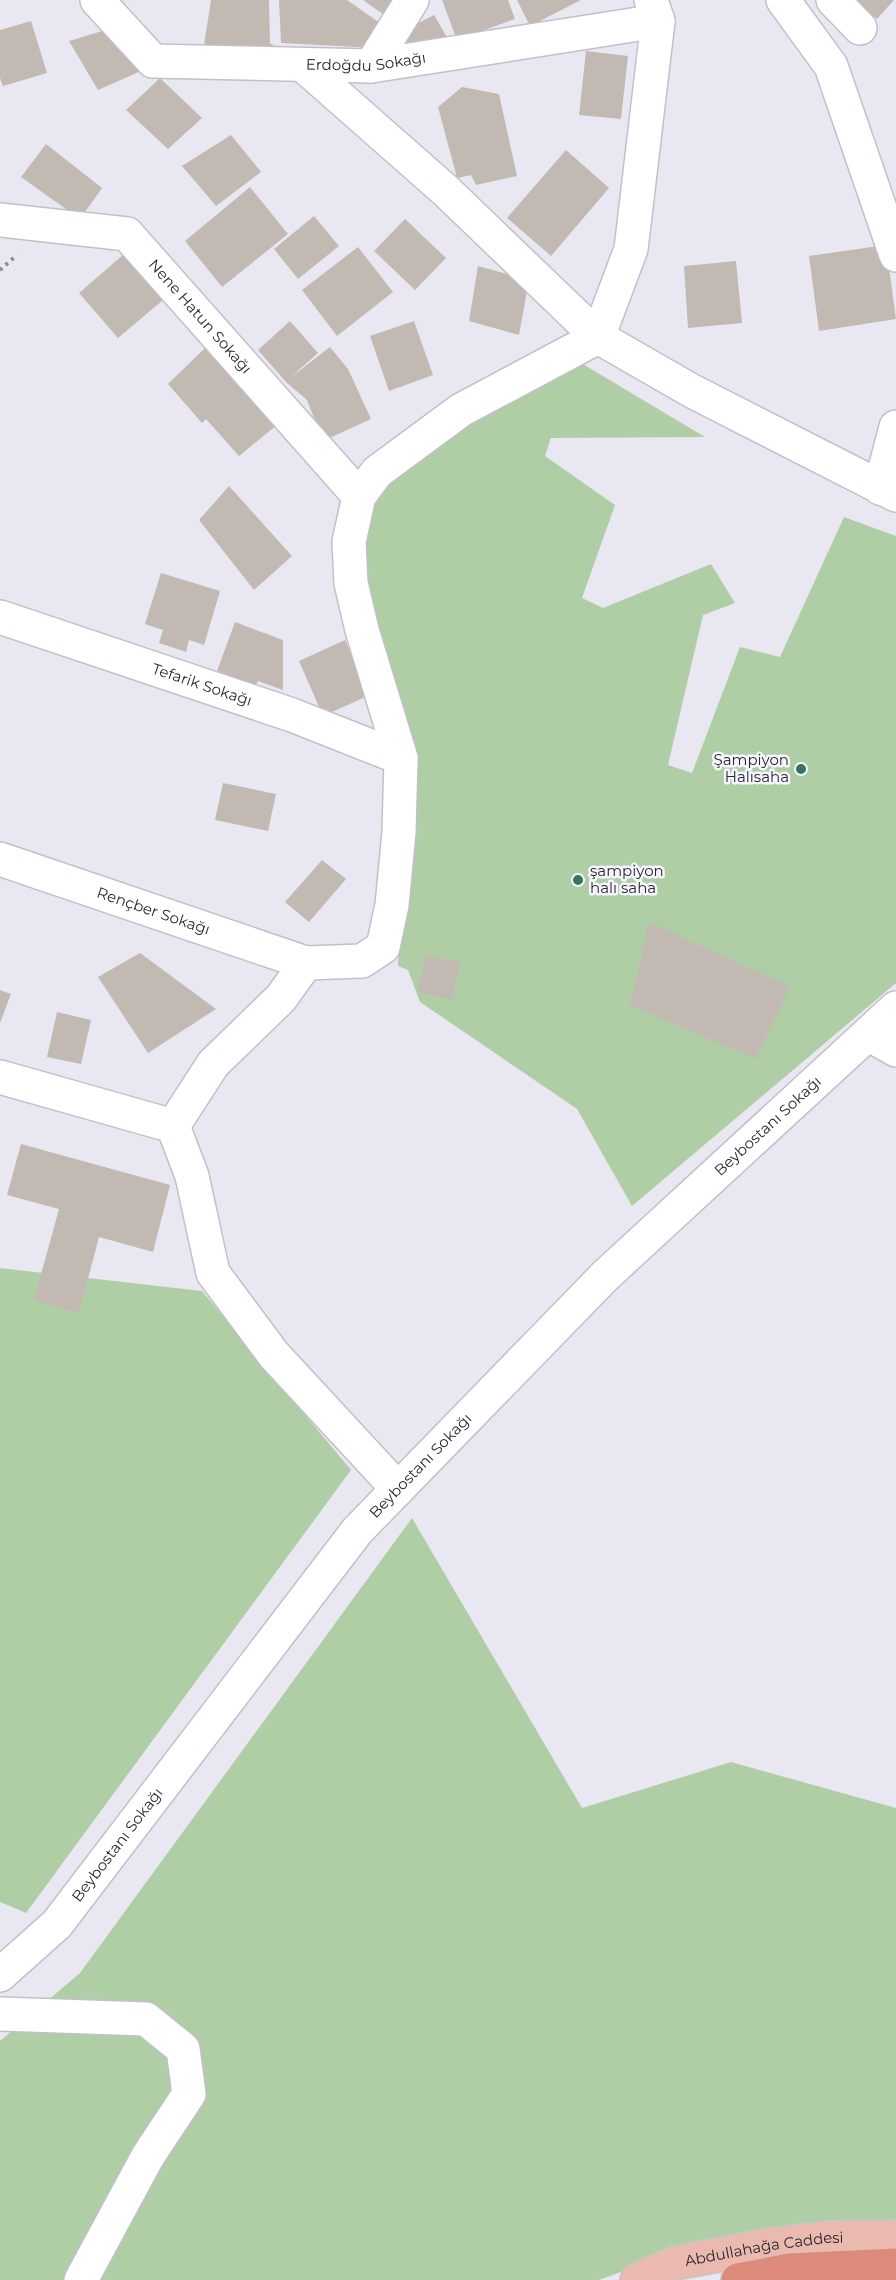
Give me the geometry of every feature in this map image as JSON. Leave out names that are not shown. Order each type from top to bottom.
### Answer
[{"type":"highway","points":[[738,2280],[790,2270],[896,2265]]},
{"type":"main road","name":"Abdullahağa Caddesi","points":[[637,2280],[676,2263],[771,2245],[828,2238],[896,2237]]},
{"type":"street","name":"Erdoğdu Sokağı","points":[[97,0],[153,61],[303,65],[371,66],[655,10]]},
{"type":"street","points":[[371,66],[412,0]]},
{"type":"street","points":[[783,0],[831,66],[896,255]]},
{"type":"street","points":[[833,0],[860,28]]},
{"type":"street","points":[[359,496],[377,472],[461,410],[598,337],[631,249],[655,10]]},
{"type":"street","points":[[303,65],[445,189],[598,337],[692,392],[888,491],[896,427]]},
{"type":"street","name":"Nene Hatun Sokağı","points":[[0,220],[127,234],[359,496]]},
{"type":"street","name":"Rençber Sokağı","points":[[0,859],[306,963],[362,962],[383,947],[392,905],[399,832],[401,758],[362,630],[351,584],[349,542],[359,496]]},
{"type":"street","name":"Tefarik Sokağı","points":[[0,617],[292,715],[401,758]]},
{"type":"street","points":[[173,1126],[213,1064],[281,998],[306,963]]},
{"type":"street","name":"Beybostanı Sokağı","points":[[0,1975],[57,1924],[357,1531],[604,1276],[896,1008]]},
{"type":"street","points":[[868,1034],[896,1050]]},
{"type":"street","points":[[0,1077],[173,1126]]},
{"type":"street","points":[[173,1126],[192,1176],[213,1273],[274,1355],[398,1489]]},
{"type":"street","points":[[0,2014],[146,2019],[183,2049],[189,2094],[148,2156],[81,2280]]},
{"type":"green space","points":[[576,360],[705,437],[551,438],[545,456],[615,505],[582,598],[603,608],[711,564],[735,603],[703,615],[668,765],[692,773],[740,647],[780,657],[844,517],[896,536],[896,983],[632,1206],[577,1109],[420,1002],[408,970],[398,966],[407,755],[360,548],[376,494],[470,416]]},
{"type":"green space","points":[[0,1268],[202,1291],[351,1470],[26,1913],[0,1902]]},
{"type":"green space","points":[[412,1518],[582,1808],[731,1762],[896,1808],[896,2225],[679,2251],[599,2280],[0,2280],[0,2041],[80,1973]]},
{"type":"building","points":[[211,0],[269,0],[270,43],[281,50],[278,59],[204,45]]},
{"type":"building","points":[[279,0],[347,0],[380,23],[376,48],[281,43]]},
{"type":"building","points":[[363,0],[400,0],[387,17]]},
{"type":"building","points":[[442,0],[508,0],[515,19],[457,40]]},
{"type":"building","points":[[517,0],[581,0],[530,26]]},
{"type":"building","points":[[856,0],[894,0],[877,19]]},
{"type":"building","points":[[434,15],[451,44],[401,55],[393,36]]},
{"type":"building","points":[[31,21],[47,73],[3,86],[0,78],[0,30]]},
{"type":"building","points":[[112,28],[141,71],[98,90],[69,41]]},
{"type":"building","points":[[586,51],[628,56],[621,119],[579,115]]},
{"type":"building","points":[[160,78],[202,118],[168,149],[126,110]]},
{"type":"building","points":[[462,87],[499,94],[517,176],[476,185],[471,175],[457,178],[438,107]]},
{"type":"building","points":[[231,135],[261,172],[216,206],[182,166]]},
{"type":"building","points":[[46,144],[102,188],[80,219],[21,177]]},
{"type":"building","points":[[566,150],[609,188],[551,256],[507,218]]},
{"type":"building","points":[[250,187],[288,234],[222,287],[185,241]]},
{"type":"building","points":[[314,216],[339,246],[298,279],[274,249]]},
{"type":"building","points":[[405,219],[446,258],[415,290],[374,251]]},
{"type":"building","points":[[886,245],[896,319],[819,331],[809,256]]},
{"type":"building","points":[[358,247],[393,292],[337,336],[302,290]]},
{"type":"building","points":[[124,254],[163,300],[118,338],[79,293]]},
{"type":"building","points":[[736,261],[742,323],[688,328],[684,266]]},
{"type":"building","points":[[478,266],[529,280],[519,335],[469,321]]},
{"type":"building","points":[[290,321],[318,353],[290,378],[330,347],[348,369],[371,419],[323,441],[307,400],[286,382],[258,350]]},
{"type":"building","points":[[414,321],[433,375],[389,391],[370,336]]},
{"type":"building","points":[[206,347],[278,424],[239,456],[206,419],[202,423],[168,384]]},
{"type":"building","points":[[229,486],[292,556],[254,590],[199,520]]},
{"type":"building","points":[[161,573],[220,591],[204,645],[189,640],[186,652],[159,643],[163,630],[145,624]]},
{"type":"building","points":[[235,622],[283,640],[283,690],[258,681],[256,685],[217,671]]},
{"type":"building","points":[[345,640],[370,695],[323,716],[299,661]]},
{"type":"building","points":[[223,783],[276,794],[268,831],[215,820]]},
{"type":"building","points":[[322,860],[346,879],[309,922],[285,902]]},
{"type":"building","points":[[649,922],[790,987],[756,1059],[630,1005]]},
{"type":"building","points":[[140,953],[216,1009],[148,1053],[98,977]]},
{"type":"building","points":[[426,955],[461,963],[452,1000],[417,992]]},
{"type":"building","points":[[0,990],[11,994],[0,1023]]},
{"type":"building","points":[[57,1012],[91,1020],[81,1064],[47,1057]]},
{"type":"building","points":[[21,1144],[170,1185],[153,1252],[99,1237],[79,1313],[34,1300],[59,1209],[7,1195]]},
{"type":"place","name":"Şampiyon Halısaha","points":[[801,769]]},
{"type":"place","name":"şampiyon halı saha","points":[[578,880]]}]
